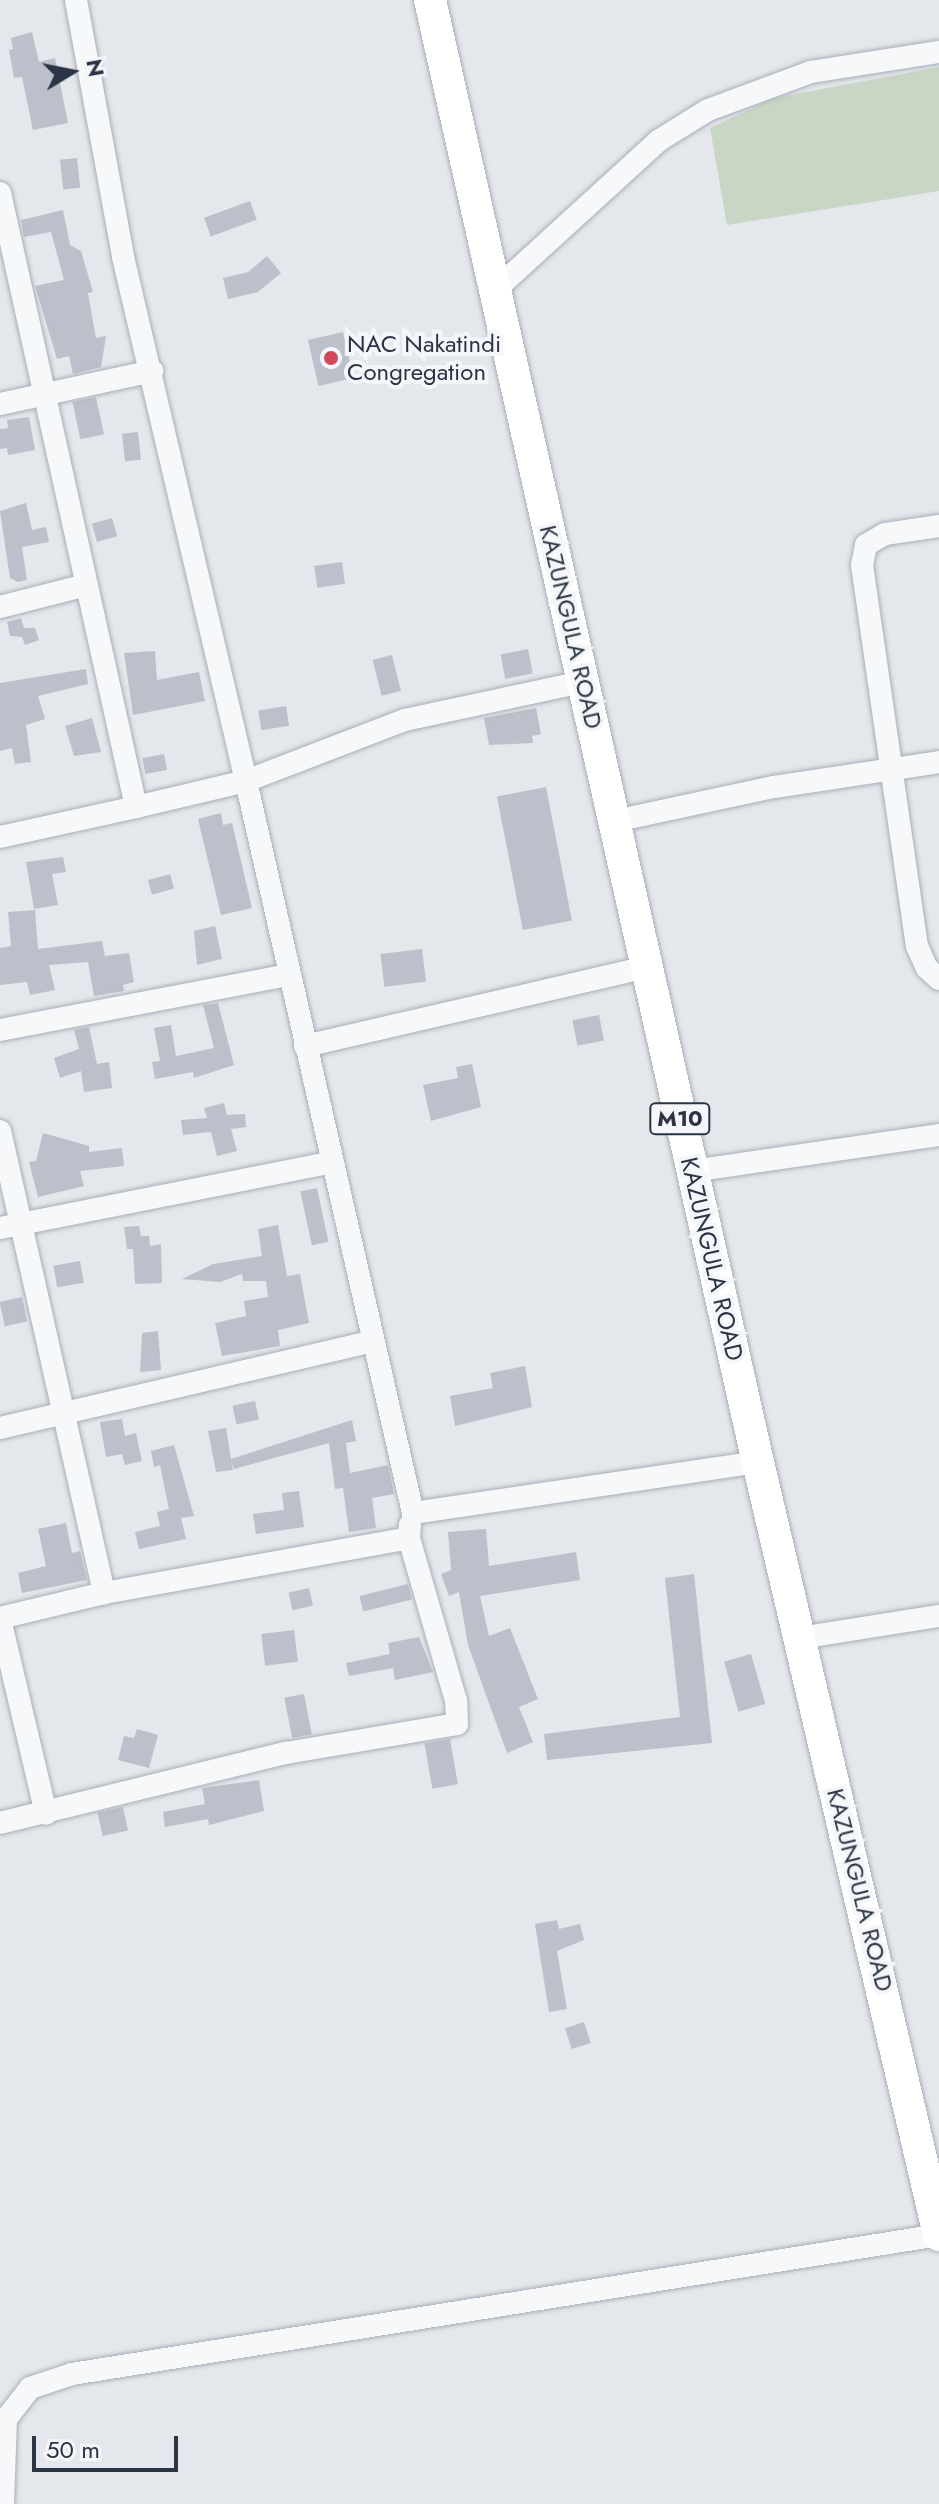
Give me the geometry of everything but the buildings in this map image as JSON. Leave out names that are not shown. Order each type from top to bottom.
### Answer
[{"type":"highway","name":"KAZUNGULA ROAD","points":[[430,0],[758,1462],[939,2235]]},
{"type":"street","points":[[0,1823],[286,1753],[457,1724],[461,1720],[409,1538],[413,1513],[287,975],[152,371],[123,257],[76,0]]},
{"type":"street","points":[[494,291],[658,141],[708,110],[811,72],[939,52]]},
{"type":"street","points":[[1,201],[136,807]]},
{"type":"street","points":[[0,404],[152,371]]},
{"type":"street","points":[[939,526],[885,534],[866,545],[862,565],[894,769],[917,946],[927,968],[939,979]]},
{"type":"street","points":[[0,607],[86,585]]},
{"type":"street","points":[[0,837],[246,781],[405,720],[583,682]]},
{"type":"street","points":[[615,821],[939,762]]},
{"type":"street","points":[[305,1046],[648,967]]},
{"type":"street","points":[[0,1030],[287,975]]},
{"type":"street","points":[[0,1131],[23,1223],[61,1414],[104,1593]]},
{"type":"street","points":[[692,1171],[939,1135]]},
{"type":"street","points":[[0,1228],[333,1162]]},
{"type":"street","points":[[0,1428],[371,1342]]},
{"type":"street","points":[[413,1513],[758,1462]]},
{"type":"street","points":[[46,1814],[0,1618],[104,1593],[409,1538]]},
{"type":"street","points":[[800,1638],[939,1616]]},
{"type":"street","points":[[3,2504],[6,2419],[30,2388],[72,2374],[939,2235]]},
{"type":"green space","points":[[939,67],[939,191],[727,225],[710,128],[774,98]]},
{"type":"place","name":"NAC Nakatindi Congregation","points":[[331,358]]}]
